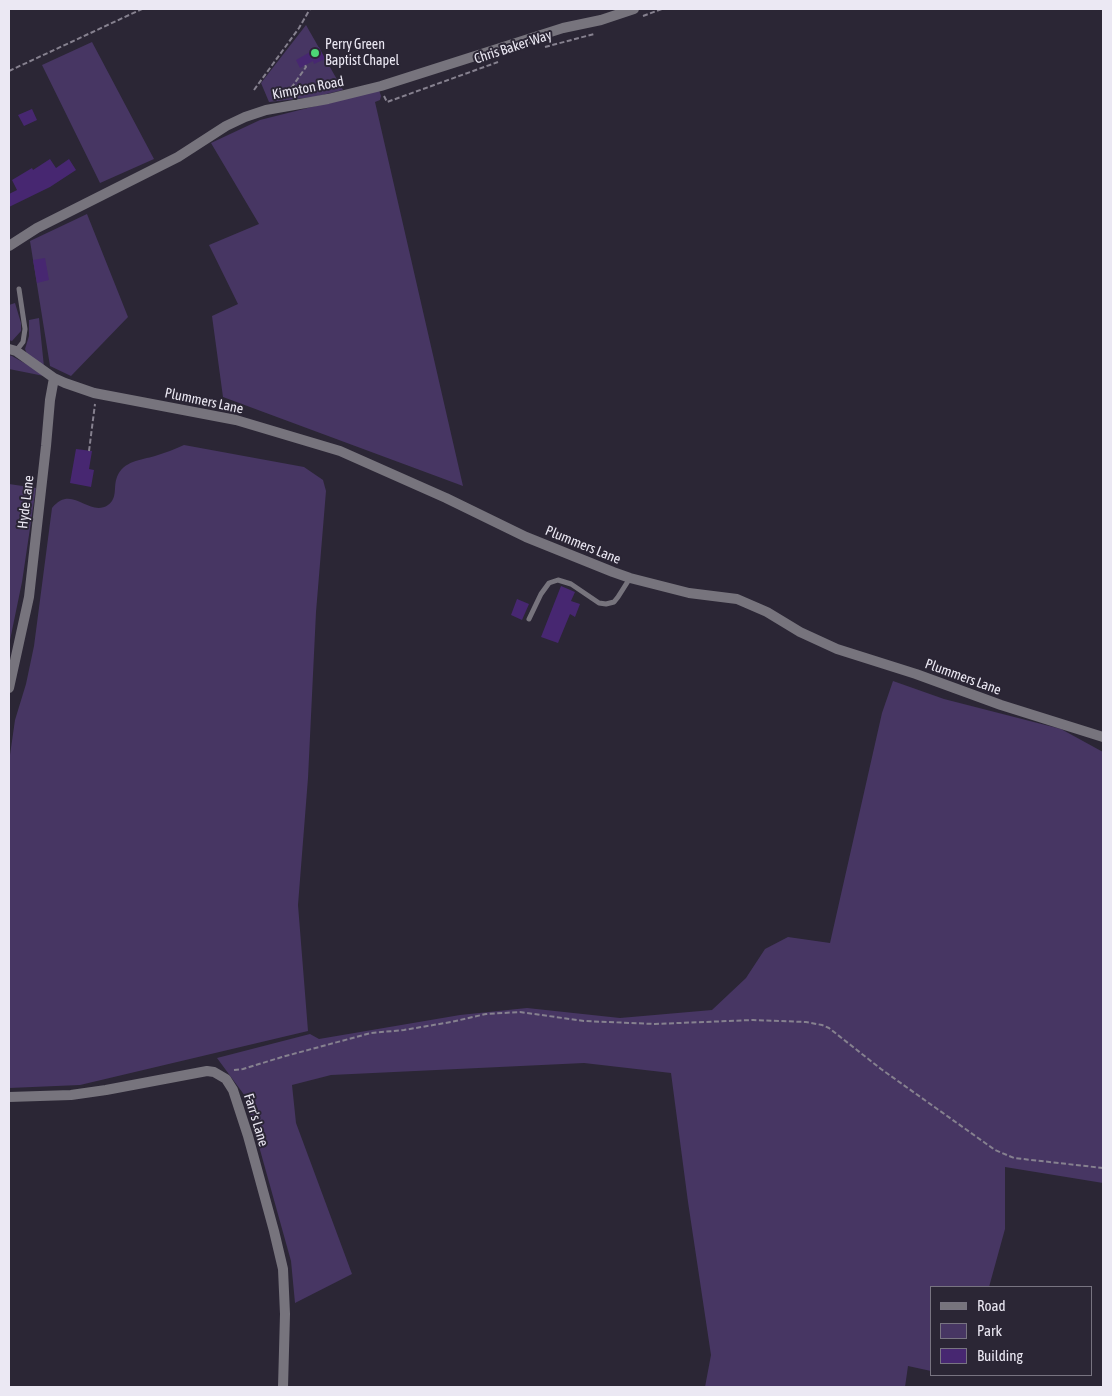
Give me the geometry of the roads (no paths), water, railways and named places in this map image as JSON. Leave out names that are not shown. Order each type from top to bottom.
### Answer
[{"type":"street","name":"Kimpton Road","points":[[9,246],[37,228],[178,157],[226,126],[245,117],[266,110],[328,99],[381,86],[563,28],[636,14]]},
{"type":"street","name":"Plummers Lane","points":[[12,350],[54,378],[94,393],[236,420],[340,451],[446,498],[526,537],[630,578],[689,593],[737,599],[767,612],[800,632],[837,649],[916,674],[1001,705],[1103,737]]},
{"type":"street","name":"Hyde Lane","points":[[9,688],[28,598],[54,378]]},
{"type":"street","name":"Farr's Lane","points":[[9,1098],[106,1090],[207,1071],[214,1072],[226,1079],[233,1090],[248,1136],[283,1269],[285,1314],[283,1387]]},
{"type":"lane","points":[[12,350],[23,342],[25,329],[19,289]]},
{"type":"lane","points":[[529,619],[541,594],[549,583],[558,580],[572,584],[599,603],[606,604],[614,602],[630,578]]},
{"type":"place","name":"Perry Green Baptist Chapel","points":[[315,53]]}]
